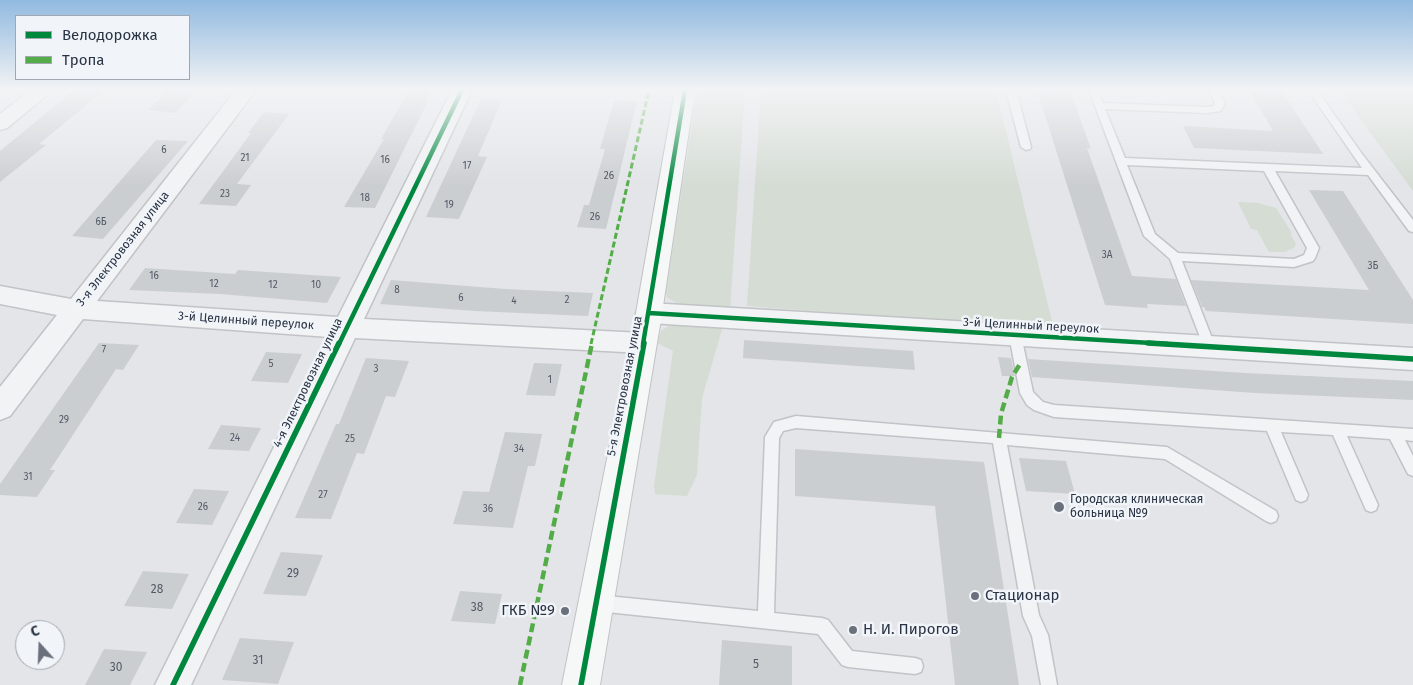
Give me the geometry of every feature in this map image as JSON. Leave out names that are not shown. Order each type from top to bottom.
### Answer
[{"type":"street","name":"3-я Электровозная улица","points":[[0,408],[222,122]]},
{"type":"street","name":"4-я Электровозная улица","points":[[173,685],[446,122]]},
{"type":"street","name":"5-я Электровозная улица","points":[[581,685],[649,314],[680,122]]},
{"type":"street","name":"3-й Целинный переулок","points":[[0,295],[75,309],[346,328],[643,343]]},
{"type":"street","name":"3-й Целинный переулок","points":[[649,314],[1209,346],[1413,360]]},
{"type":"lane","points":[[1019,122],[1026,147]]},
{"type":"lane","points":[[1105,122],[1150,236],[1174,257],[1209,346]]},
{"type":"lane","points":[[1334,122],[1369,172],[1392,198],[1413,228]]},
{"type":"lane","points":[[1120,160],[1369,172]]},
{"type":"lane","points":[[1174,257],[1294,263],[1309,258],[1313,248],[1268,168]]},
{"type":"lane","points":[[1015,335],[1027,392],[1032,401],[1039,406],[1054,411],[1413,434]]},
{"type":"lane","points":[[766,620],[772,437],[779,426],[796,422],[1167,453],[1271,516]]},
{"type":"lane","points":[[1272,426],[1301,495]]},
{"type":"lane","points":[[1337,429],[1371,505]]},
{"type":"lane","points":[[1394,433],[1413,470]]},
{"type":"lane","points":[[999,438],[1031,616],[1040,635],[1049,685]]},
{"type":"lane","points":[[595,603],[822,626],[848,659],[915,666]]},
{"type":"shaded area","points":[[692,122],[743,122],[730,310],[679,305],[667,297],[666,292]]},
{"type":"shaded area","points":[[759,122],[1004,122],[1054,330],[747,306]]},
{"type":"shaded area","points":[[1362,122],[1413,122],[1413,191]]},
{"type":"shaded area","points":[[1238,202],[1258,203],[1276,208],[1292,233],[1290,233],[1296,244],[1294,248],[1284,252],[1269,252],[1257,230],[1251,229]]},
{"type":"shaded area","points":[[669,326],[723,326],[702,398],[697,475],[687,496],[655,494],[654,486],[673,351],[657,343],[661,331]]},
{"type":"building","points":[[35,122],[66,122],[39,144],[46,145],[0,182],[0,151]]},
{"type":"building","points":[[256,122],[283,122],[237,184],[251,185],[236,206],[199,204],[251,133],[248,133]]},
{"type":"building","points":[[391,122],[418,122],[375,208],[344,207],[384,139],[381,139]]},
{"type":"building","points":[[470,122],[493,122],[478,156],[487,157],[459,219],[426,217]]},
{"type":"building","points":[[608,122],[632,122],[606,229],[577,227],[584,205],[589,205],[605,149],[600,149]]},
{"type":"building","points":[[1047,122],[1081,122],[1091,149],[1087,148],[1132,276],[1176,279],[1186,306],[1147,304],[1148,308],[1105,305]]},
{"type":"building","points":[[1268,122],[1302,122],[1323,154],[1194,148],[1183,126],[1273,131]]},
{"type":"building","points":[[156,140],[188,141],[103,239],[72,236]]},
{"type":"building","points":[[1309,190],[1343,191],[1413,300],[1413,324],[1206,311],[1202,307],[1191,280],[1369,290]]},
{"type":"building","points":[[145,268],[235,274],[238,270],[341,277],[327,303],[220,294],[129,290]]},
{"type":"building","points":[[391,280],[505,289],[593,293],[588,316],[475,311],[380,304]]},
{"type":"building","points":[[744,340],[913,351],[915,370],[743,358]]},
{"type":"building","points":[[99,343],[139,345],[123,370],[116,369],[50,470],[55,470],[37,497],[0,495],[0,484]]},
{"type":"building","points":[[266,352],[302,354],[288,383],[251,381]]},
{"type":"building","points":[[998,357],[1011,358],[1015,376],[1002,376]]},
{"type":"building","points":[[366,358],[409,361],[395,397],[386,396],[364,454],[357,453],[331,519],[295,518],[336,424],[339,424]]},
{"type":"building","points":[[1028,359],[1245,373],[1413,381],[1413,400],[1255,393],[1032,377]]},
{"type":"building","points":[[534,363],[562,364],[555,396],[526,395]]},
{"type":"building","points":[[221,425],[261,428],[249,451],[208,449]]},
{"type":"building","points":[[505,432],[542,434],[535,466],[528,466],[513,528],[453,524],[463,491],[489,492]]},
{"type":"building","name":"Стационар","points":[[795,449],[984,462],[1019,685],[955,685],[935,506],[795,496]]},
{"type":"building","points":[[1019,458],[1066,461],[1075,494],[1026,491]]},
{"type":"building","points":[[194,489],[229,491],[212,525],[176,523]]},
{"type":"building","points":[[281,552],[323,555],[306,596],[263,594]]},
{"type":"building","points":[[143,571],[189,574],[172,609],[124,606]]},
{"type":"building","points":[[460,591],[502,594],[495,624],[451,621]]},
{"type":"building","points":[[240,638],[294,642],[278,684],[222,680]]},
{"type":"building","points":[[722,640],[792,646],[792,685],[719,685]]},
{"type":"building","points":[[104,649],[147,652],[130,685],[85,685]]},
{"type":"marked path","points":[[520,685],[592,341],[642,122]]},
{"type":"marked path","points":[[999,438],[1001,414],[1012,377],[1020,364]]},
{"type":"cycle path","points":[[173,685],[446,122]]},
{"type":"cycle path","points":[[581,685],[649,313],[680,122]]},
{"type":"cycle path","points":[[649,313],[1413,359]]},
{"type":"place","name":"Городская клиническая больница №9","points":[[1059,507]]},
{"type":"place","name":"Стационар","points":[[975,596]]},
{"type":"place","name":"ГКБ №9","points":[[565,611]]},
{"type":"place","name":"Н. И. Пирогов","points":[[853,630]]}]
